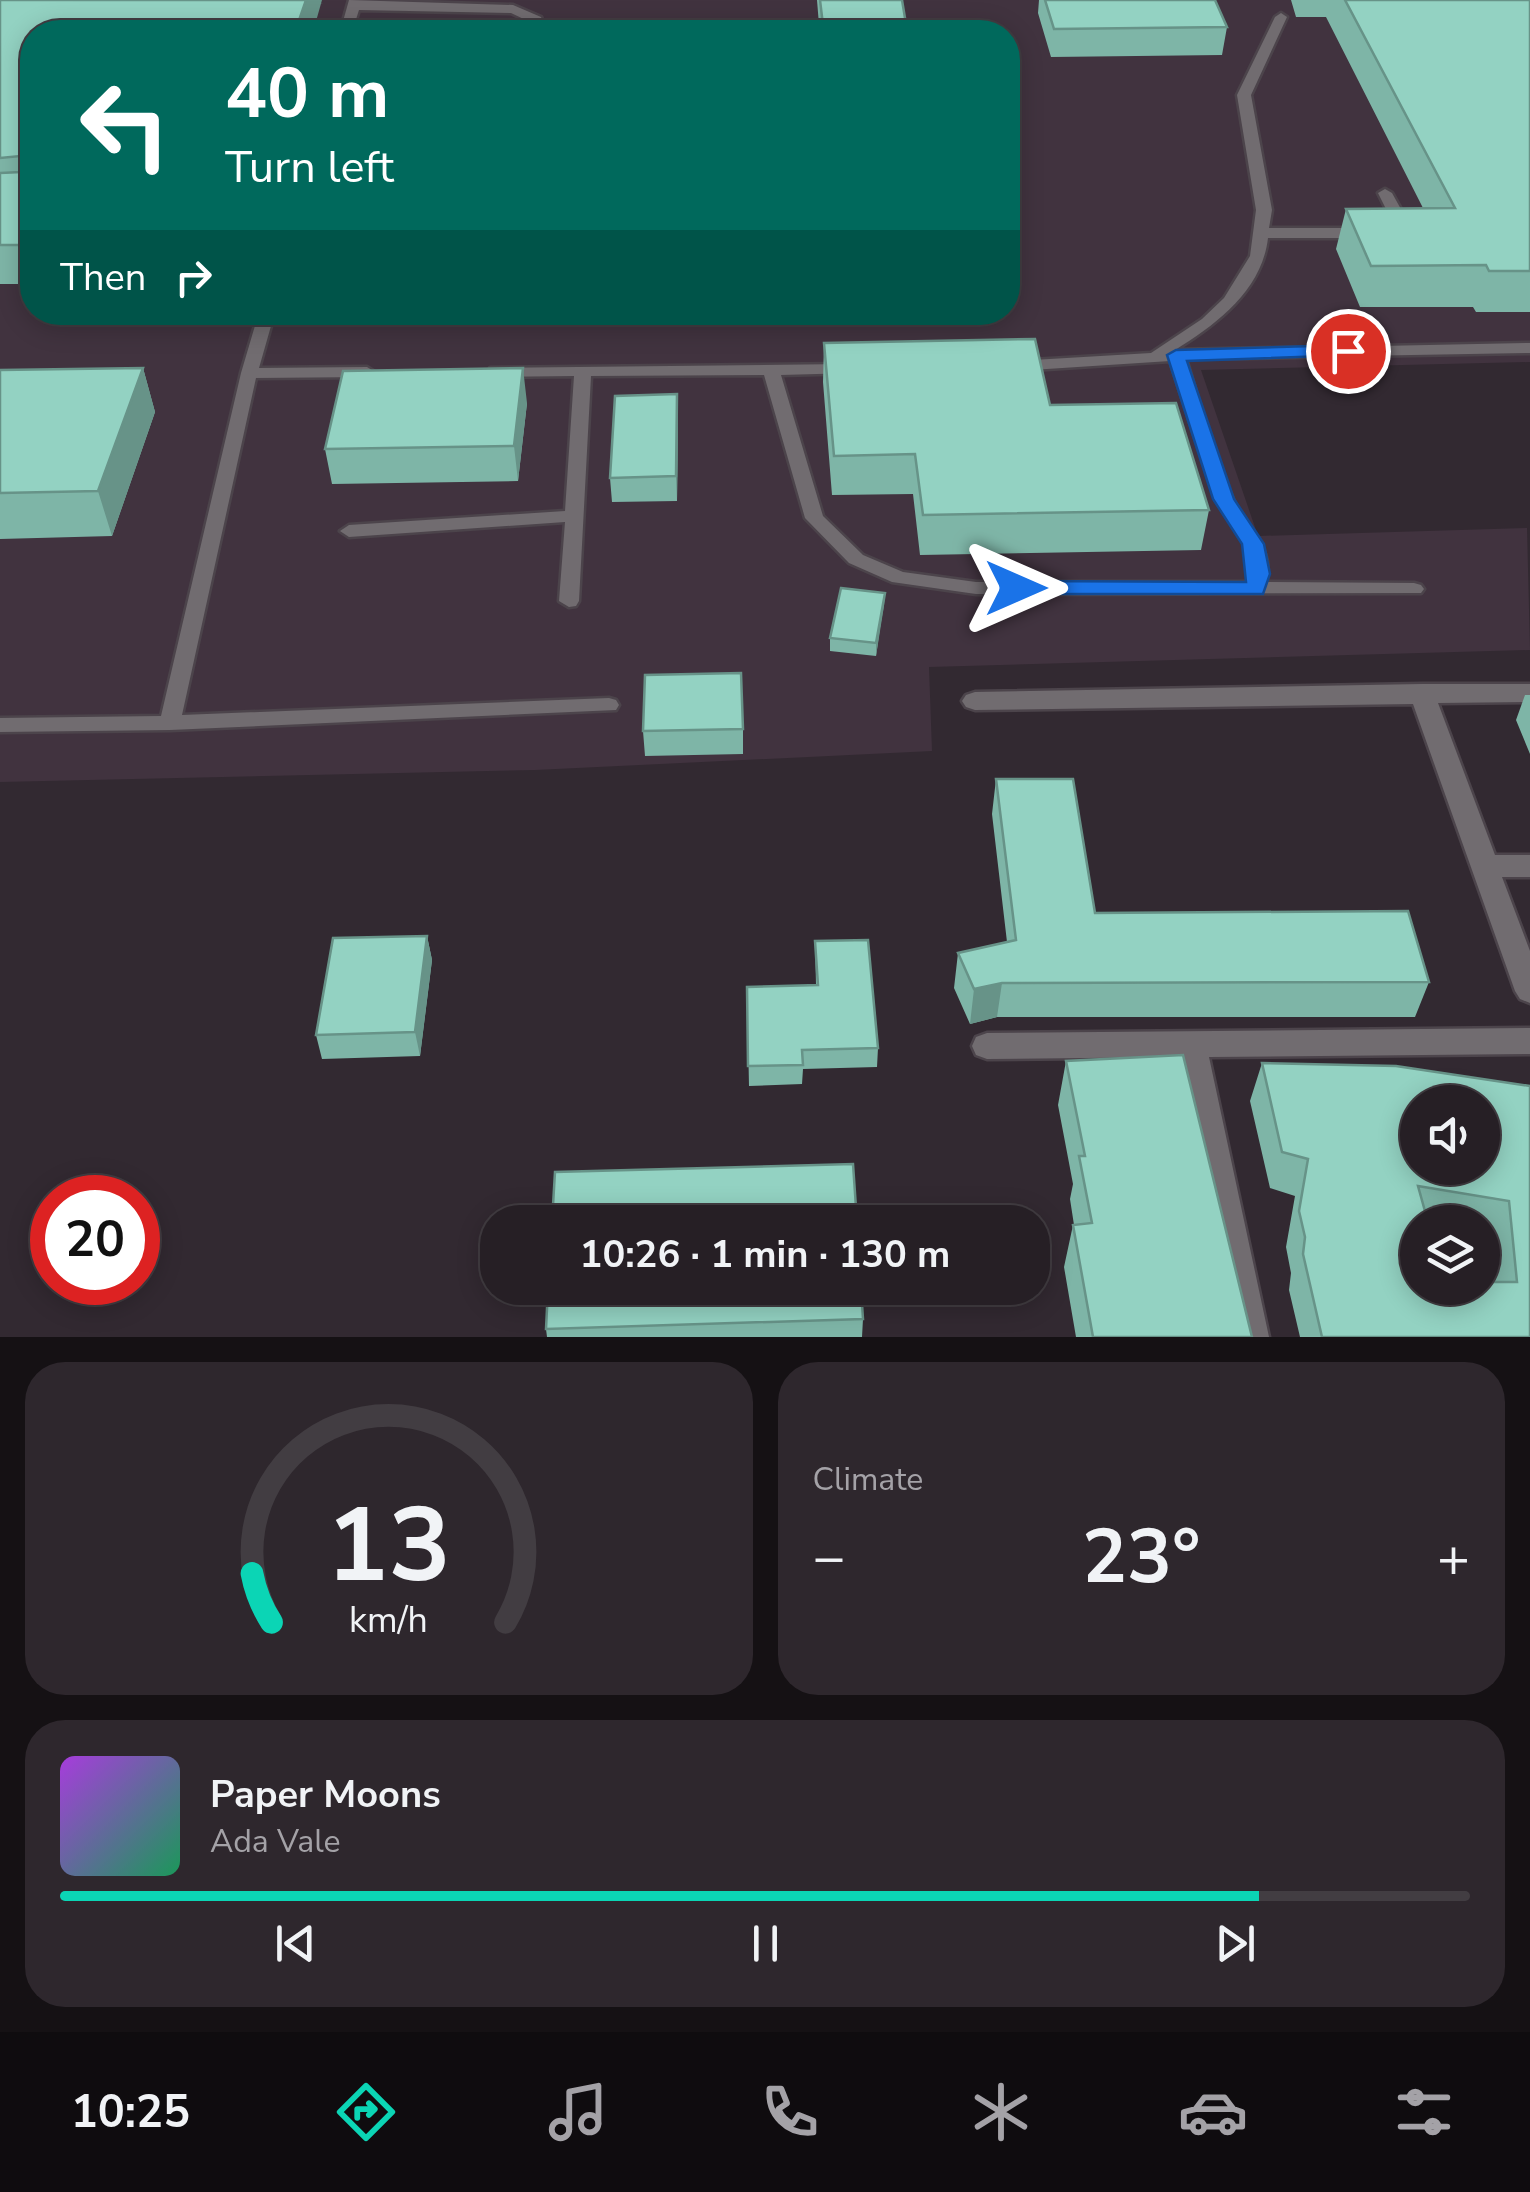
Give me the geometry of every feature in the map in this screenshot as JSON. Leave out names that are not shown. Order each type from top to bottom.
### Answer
[{"type":"street","points":[[1422,693],[1530,991]]},
{"type":"street","points":[[976,701],[1530,693]]},
{"type":"street","points":[[1487,866],[1530,866]]},
{"type":"street","points":[[987,1046],[1530,1041]]},
{"type":"street","points":[[1191,1043],[1252,1337]]},
{"type":"lane","points":[[354,3],[503,8],[534,20]]},
{"type":"lane","points":[[1149,358],[1194,332],[1230,301],[1258,256],[1264,210],[1244,95],[1282,18]]},
{"type":"lane","points":[[1263,233],[1400,232],[1404,225],[1384,193]]},
{"type":"lane","points":[[170,723],[263,325]]},
{"type":"lane","points":[[990,366],[1084,364],[1176,355],[1530,348]]},
{"type":"lane","points":[[1176,355],[1224,499],[1253,544],[1259,574],[1255,589]]},
{"type":"lane","points":[[476,372],[870,368]]},
{"type":"lane","points":[[771,370],[814,518],[839,546],[877,570],[950,588],[1414,588]]},
{"type":"lane","points":[[249,373],[382,372]]},
{"type":"lane","points":[[569,601],[583,372]]},
{"type":"lane","points":[[349,530],[574,516]]},
{"type":"lane","points":[[0,726],[170,723],[609,704]]},
{"type":"shaded area","points":[[0,0],[1530,0],[1530,362],[1201,370],[1258,536],[1527,528],[1530,650],[929,667],[932,751],[535,770],[0,782]]},
{"type":"building","points":[[0,0],[306,0],[299,20],[20,20],[20,156],[0,158]]},
{"type":"building","points":[[820,0],[902,0],[905,20],[822,20]]},
{"type":"building","points":[[1045,0],[1215,0],[1227,27],[1054,29]]},
{"type":"building","points":[[1345,0],[1530,0],[1530,271],[1489,271],[1486,265],[1371,266],[1346,209],[1455,208]]},
{"type":"building","points":[[20,172],[20,245],[0,245],[0,173]]},
{"type":"building","points":[[1035,339],[1050,405],[1176,403],[1209,510],[923,515],[915,454],[834,456],[824,343]]},
{"type":"building","points":[[143,368],[98,491],[0,493],[0,370]]},
{"type":"building","points":[[523,368],[514,446],[325,449],[343,371]]},
{"type":"building","points":[[677,394],[676,476],[610,478],[615,396]]},
{"type":"building","points":[[841,588],[885,593],[876,643],[830,638]]},
{"type":"building","points":[[741,673],[743,729],[643,731],[645,675]]},
{"type":"building","points":[[996,779],[1073,779],[1095,913],[1408,911],[1429,982],[1002,983],[974,989],[958,953],[1016,940]]},
{"type":"building","points":[[427,936],[415,1032],[316,1035],[333,938]]},
{"type":"building","points":[[868,940],[878,1048],[802,1050],[803,1065],[748,1066],[747,987],[818,985],[815,941]]},
{"type":"building","points":[[1183,1055],[1252,1337],[1093,1337],[1073,1225],[1092,1223],[1079,1156],[1085,1156],[1066,1061]]},
{"type":"building","points":[[1262,1063],[1396,1066],[1530,1086],[1530,1337],[1322,1337],[1303,1254],[1305,1237],[1299,1211],[1308,1159],[1282,1152]]},
{"type":"building","points":[[853,1164],[856,1205],[553,1205],[555,1172]]},
{"type":"building","points":[[547,1305],[862,1305],[863,1319],[546,1329]]},
{"type":"route","points":[[1016,588],[1255,589],[1259,574],[1253,544],[1228,510],[1176,355],[1348,351]]}]
